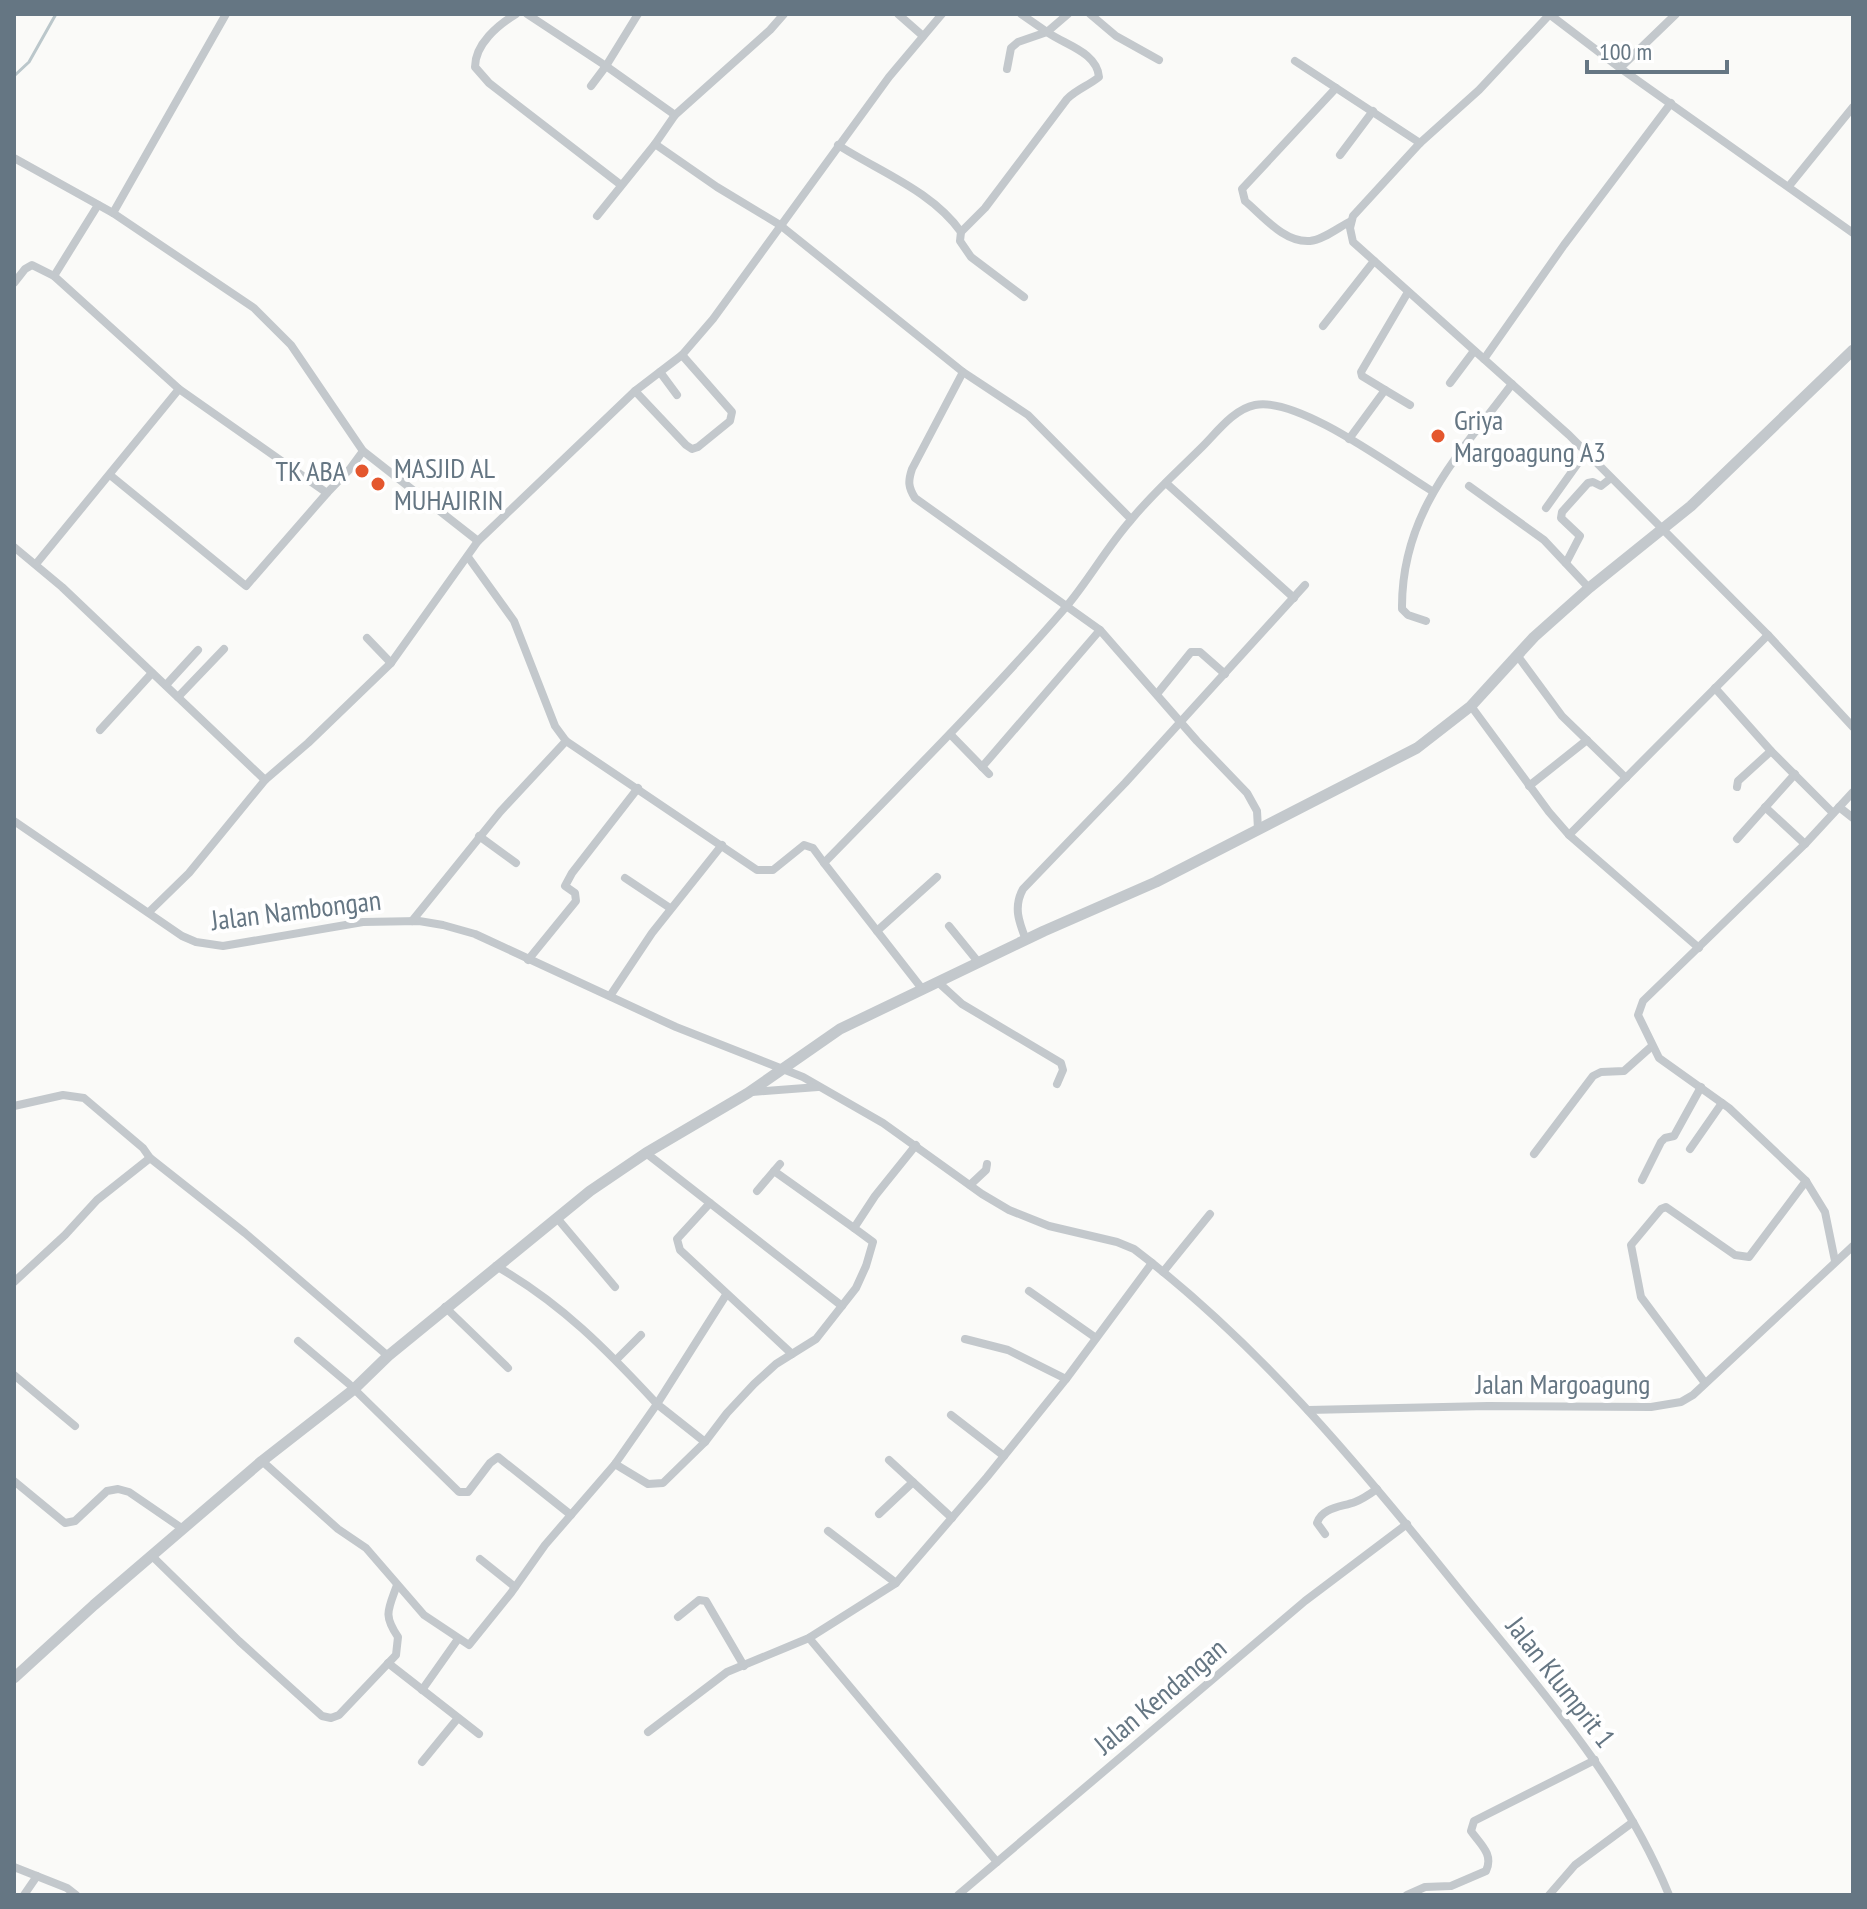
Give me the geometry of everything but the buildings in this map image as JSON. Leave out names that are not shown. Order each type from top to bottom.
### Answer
[{"type":"street","points":[[113,213],[226,14]]},
{"type":"street","points":[[516,14],[498,26],[490,36],[476,56],[475,67],[489,83],[621,185]]},
{"type":"street","points":[[527,14],[675,115]]},
{"type":"street","points":[[591,86],[638,14]]},
{"type":"street","points":[[597,216],[675,115],[784,14]]},
{"type":"street","points":[[898,14],[923,36]]},
{"type":"street","points":[[149,912],[189,873],[265,780],[391,663],[478,541],[635,391],[682,355],[713,319],[838,145],[942,14]]},
{"type":"street","points":[[1021,14],[1090,58],[1098,68],[1099,77],[1067,99],[985,208],[961,232],[960,241],[971,257],[1024,297]]},
{"type":"street","points":[[1007,69],[1007,55],[1011,48],[1018,42],[1047,32],[1068,14]]},
{"type":"street","points":[[1090,14],[1116,36],[1159,60]]},
{"type":"street","points":[[1336,88],[1242,189],[1245,201],[1282,233],[1298,240],[1312,241],[1351,221],[1420,143],[1479,90],[1550,14],[1620,68],[1853,233]]},
{"type":"street","points":[[1620,68],[1676,14]]},
{"type":"street","points":[[1295,61],[1420,143]]},
{"type":"street","points":[[1484,359],[1564,245],[1671,103]]},
{"type":"street","points":[[1789,186],[1853,107]]},
{"type":"street","points":[[1340,155],[1373,111]]},
{"type":"street","points":[[655,144],[780,225],[963,372],[1028,415],[1131,519]]},
{"type":"street","points":[[838,145],[931,201],[961,232]]},
{"type":"street","points":[[14,158],[113,213],[254,308],[291,345],[363,451],[478,541]]},
{"type":"street","points":[[54,276],[98,205]]},
{"type":"street","points":[[1351,221],[1353,242],[1586,452],[1768,635],[1853,727]]},
{"type":"street","points":[[1323,326],[1374,261]]},
{"type":"street","points":[[14,283],[32,265],[54,276],[179,389],[327,493]]},
{"type":"street","points":[[1408,292],[1361,372],[1362,376],[1410,405]]},
{"type":"street","points":[[14,1678],[262,1461],[353,1390],[445,1307],[590,1191],[646,1153],[748,1093],[840,1029],[1156,882],[1260,824],[1417,748],[1471,706],[1517,655],[1589,588],[1691,506],[1853,350]]},
{"type":"street","points":[[1450,383],[1474,351]]},
{"type":"street","points":[[635,391],[686,445],[692,449],[698,447],[730,421],[732,412],[682,355]]},
{"type":"street","points":[[660,372],[677,395]]},
{"type":"street","points":[[963,372],[912,469],[908,483],[915,498],[1100,630],[1247,793],[1255,805],[1260,824]]},
{"type":"street","points":[[1426,621],[1404,612],[1402,600],[1413,534],[1432,491],[1512,384]]},
{"type":"street","points":[[36,564],[179,389]]},
{"type":"street","points":[[1349,439],[1385,390]]},
{"type":"street","points":[[824,863],[950,734],[1068,605],[1131,519],[1227,423],[1246,408],[1256,404],[1278,405],[1298,412],[1349,439],[1432,491]]},
{"type":"street","points":[[110,475],[246,586],[363,451]]},
{"type":"street","points":[[1546,508],[1586,452]]},
{"type":"street","points":[[1566,563],[1580,536],[1561,518],[1562,512],[1588,483],[1601,486],[1611,478]]},
{"type":"street","points":[[1166,483],[1294,598]]},
{"type":"street","points":[[1469,486],[1532,531],[1589,588]]},
{"type":"street","points":[[14,547],[36,564],[265,780]]},
{"type":"street","points":[[468,557],[514,621],[555,726],[566,741],[763,872],[773,870],[804,845],[813,848],[923,990]]},
{"type":"street","points":[[1026,940],[1017,912],[1023,889],[1182,722],[1305,585]]},
{"type":"street","points":[[982,767],[1100,630]]},
{"type":"street","points":[[1569,835],[1768,635]]},
{"type":"street","points":[[367,638],[391,663]]},
{"type":"street","points":[[178,697],[224,649]]},
{"type":"street","points":[[166,685],[198,650]]},
{"type":"street","points":[[1157,694],[1194,651],[1200,652],[1225,674]]},
{"type":"street","points":[[1517,655],[1554,706],[1626,778]]},
{"type":"street","points":[[100,730],[152,673]]},
{"type":"street","points":[[1715,688],[1795,774],[1836,810],[1853,818]]},
{"type":"street","points":[[1471,706],[1569,835],[1699,948]]},
{"type":"street","points":[[950,734],[989,774]]},
{"type":"street","points":[[1529,786],[1587,740]]},
{"type":"street","points":[[412,921],[479,836],[566,741]]},
{"type":"street","points":[[1737,787],[1738,781],[1771,751]]},
{"type":"street","points":[[1737,839],[1795,774]]},
{"type":"street","points":[[528,960],[576,901],[576,896],[565,886],[572,873],[638,788]]},
{"type":"street","points":[[1835,1261],[1825,1212],[1806,1181],[1722,1103],[1665,1064],[1652,1046],[1638,1015],[1643,1001],[1805,844],[1853,792]]},
{"type":"street","points":[[1765,807],[1805,844]]},
{"type":"street","name":"Jalan Nambongan","points":[[14,821],[182,936],[196,942],[223,946],[363,922],[412,921],[463,929],[676,1027],[819,1086],[883,1123],[1009,1210],[1031,1220],[1117,1242],[1134,1249],[1152,1263]]},
{"type":"street","points":[[479,836],[516,863]]},
{"type":"street","points":[[610,996],[670,908],[722,845]]},
{"type":"street","points":[[877,931],[937,877]]},
{"type":"street","points":[[625,878],[670,908]]},
{"type":"street","points":[[949,926],[979,963]]},
{"type":"street","points":[[939,983],[962,1004],[1061,1063],[1063,1070],[1057,1084]]},
{"type":"street","points":[[1534,1154],[1585,1083],[1601,1072],[1624,1071],[1652,1046]]},
{"type":"street","points":[[748,1093],[819,1086]]},
{"type":"street","points":[[1642,1180],[1663,1139],[1674,1136],[1701,1087]]},
{"type":"street","points":[[14,1106],[63,1095],[84,1098],[143,1148],[150,1158],[245,1233],[388,1356]]},
{"type":"street","points":[[1690,1149],[1722,1103]]},
{"type":"street","points":[[854,1228],[916,1145]]},
{"type":"street","points":[[646,1153],[842,1306]]},
{"type":"street","points":[[14,1282],[65,1235],[97,1200],[150,1158]]},
{"type":"street","points":[[970,1185],[986,1170],[987,1164]]},
{"type":"street","points":[[615,1464],[636,1479],[658,1485],[668,1479],[705,1442],[754,1384],[776,1364],[811,1344],[856,1288],[873,1242],[777,1168],[757,1191]]},
{"type":"street","points":[[1705,1383],[1641,1297],[1631,1245],[1666,1207],[1735,1255],[1749,1257],[1806,1181]]},
{"type":"street","points":[[710,1203],[676,1242],[680,1250],[792,1354]]},
{"type":"street","points":[[1163,1272],[1210,1214]]},
{"type":"street","points":[[557,1218],[615,1287]]},
{"type":"street","name":"Jalan Margoagung","points":[[1308,1410],[1488,1406],[1651,1407],[1684,1401],[1853,1246]]},
{"type":"street","points":[[648,1732],[727,1672],[809,1638],[896,1583],[1066,1379],[1152,1263]]},
{"type":"street","name":"Jalan Klumprit 1","points":[[1152,1263],[1250,1350],[1308,1410],[1523,1665],[1595,1760],[1633,1822],[1669,1895]]},
{"type":"street","points":[[496,1266],[526,1282],[562,1309],[657,1404],[705,1442]]},
{"type":"street","points":[[1029,1291],[1096,1338]]},
{"type":"street","points":[[262,1461],[338,1529],[366,1548],[424,1615],[469,1645],[545,1545],[615,1464],[726,1295]]},
{"type":"street","points":[[445,1307],[508,1368]]},
{"type":"street","points":[[616,1360],[641,1335]]},
{"type":"street","points":[[965,1339],[1008,1350],[1066,1379]]},
{"type":"street","points":[[298,1341],[459,1492],[468,1492],[498,1457],[571,1515]]},
{"type":"street","points":[[14,1375],[75,1426]]},
{"type":"street","points":[[951,1415],[1004,1456]]},
{"type":"street","points":[[889,1460],[952,1518]]},
{"type":"street","points":[[14,1481],[65,1523],[75,1521],[107,1491],[118,1489],[129,1492],[183,1529]]},
{"type":"street","points":[[879,1514],[913,1482]]},
{"type":"street","points":[[1325,1534],[1317,1523],[1318,1517],[1359,1501],[1377,1489]]},
{"type":"street","name":"Jalan Kendangan","points":[[958,1895],[1305,1601],[1407,1524]]},
{"type":"street","points":[[828,1531],[896,1583]]},
{"type":"street","points":[[152,1556],[239,1641],[322,1716],[331,1718],[339,1715],[396,1655],[398,1637],[387,1616],[397,1585]]},
{"type":"street","points":[[480,1559],[515,1587]]},
{"type":"street","points":[[678,1617],[699,1600],[706,1601],[744,1666]]},
{"type":"street","points":[[809,1638],[997,1862]]},
{"type":"street","points":[[422,1690],[458,1639]]},
{"type":"street","points":[[388,1663],[479,1734]]},
{"type":"street","points":[[422,1762],[458,1718]]},
{"type":"street","points":[[1407,1895],[1425,1887],[1451,1886],[1486,1871],[1490,1862],[1487,1852],[1471,1831],[1474,1821],[1595,1760]]},
{"type":"street","points":[[1549,1895],[1575,1865],[1633,1822]]},
{"type":"street","points":[[14,1867],[76,1895]]},
{"type":"street","points":[[24,1895],[37,1876]]},
{"type":"waterway","points":[[14,76],[29,62],[56,14]]},
{"type":"place","name":"Griya Margoagung A3","points":[[1438,436]]},
{"type":"place","name":"TK ABA","points":[[362,471]]},
{"type":"place","name":"MASJID AL MUHAJIRIN","points":[[378,484]]}]
